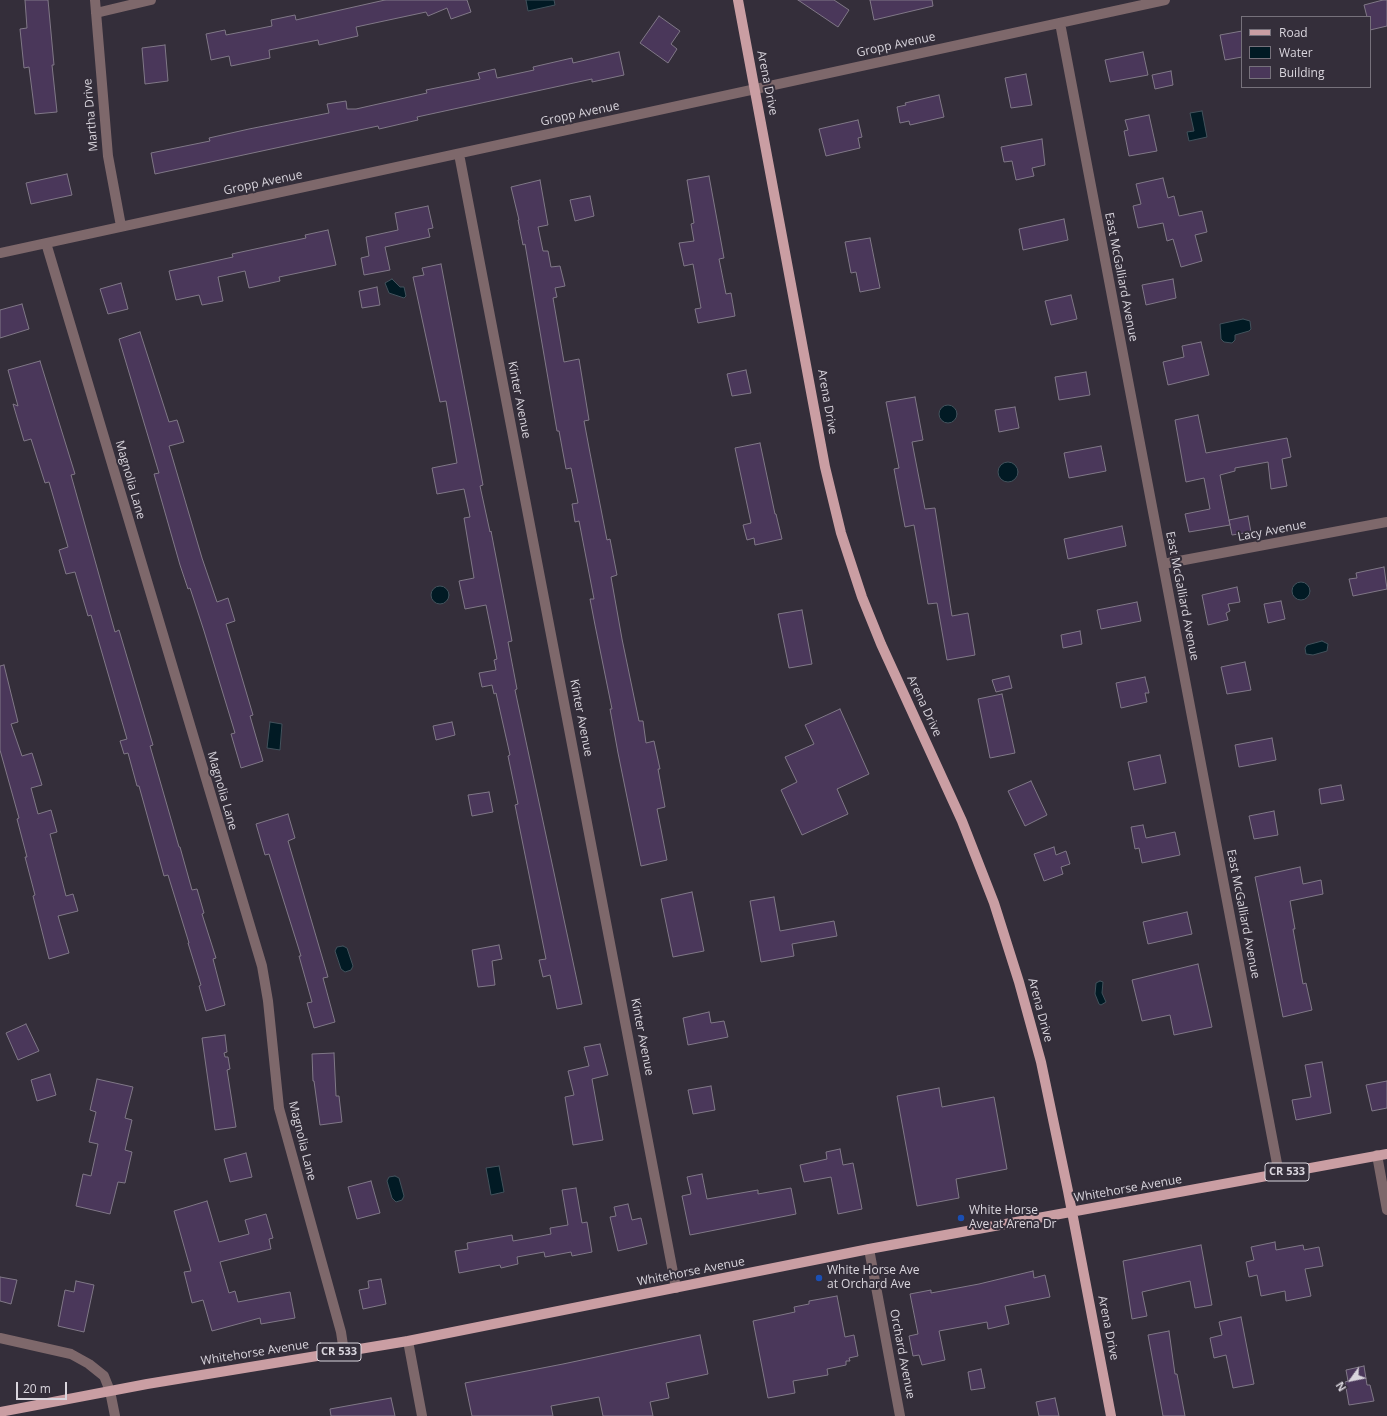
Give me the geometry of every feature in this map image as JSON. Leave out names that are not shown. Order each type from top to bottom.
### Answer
[{"type":"main road","name":"Arena Drive","points":[[738,0],[825,467],[841,533],[862,597],[881,644],[962,821],[994,903],[1019,982],[1041,1062],[1072,1212],[1111,1416]]},
{"type":"main road","name":"Whitehorse Avenue","points":[[0,1412],[110,1391],[408,1341],[869,1249],[1382,1154]]},
{"type":"street","name":"Martha Drive","points":[[95,0],[108,156],[121,226]]},
{"type":"street","points":[[96,13],[151,0]]},
{"type":"street","name":"Gropp Avenue","points":[[0,253],[1165,0]]},
{"type":"street","name":"East McGalliard Avenue","points":[[1060,23],[1279,1174]]},
{"type":"street","name":"Kinter Avenue","points":[[459,154],[676,1288]]},
{"type":"street","name":"Magnolia Lane","points":[[46,243],[262,966],[268,1002],[279,1108],[340,1332],[344,1352]]},
{"type":"street","name":"Lacy Avenue","points":[[1163,564],[1387,522]]},
{"type":"street","points":[[1382,1154],[1387,1210]]},
{"type":"street","name":"Orchard Avenue","points":[[869,1249],[900,1416]]},
{"type":"street","points":[[0,1338],[71,1354],[89,1364],[104,1376],[110,1391],[115,1416]]},
{"type":"street","points":[[408,1341],[422,1416]]},
{"type":"water","points":[[526,0],[554,0],[555,5],[528,11]]},
{"type":"water","points":[[1202,111],[1207,137],[1189,141],[1187,132],[1194,131],[1190,113]]},
{"type":"water","points":[[392,279],[400,287],[404,287],[406,296],[404,298],[389,293],[385,283]]},
{"type":"water","points":[[1243,319],[1250,321],[1251,329],[1235,335],[1235,340],[1232,343],[1224,342],[1221,339],[1220,324]]},
{"type":"water","points":[[944,405],[952,405],[957,410],[955,421],[952,423],[944,423],[939,418],[939,410]]},
{"type":"water","points":[[1008,462],[1015,465],[1018,472],[1015,479],[1008,482],[1001,479],[998,472],[1001,465]]},
{"type":"water","points":[[1297,582],[1305,582],[1310,587],[1308,598],[1305,600],[1297,600],[1292,595],[1292,587]]},
{"type":"water","points":[[440,586],[446,589],[449,595],[446,601],[440,604],[434,601],[431,595],[434,589]]},
{"type":"water","points":[[1322,641],[1328,644],[1327,651],[1313,655],[1306,654],[1305,648],[1307,645]]},
{"type":"water","points":[[270,722],[282,724],[280,750],[267,748]]},
{"type":"water","points":[[343,946],[347,948],[353,966],[351,970],[345,972],[341,969],[335,951],[337,947]]},
{"type":"water","points":[[1100,981],[1103,982],[1102,993],[1106,1002],[1101,1005],[1099,1004],[1095,994],[1096,983]]},
{"type":"water","points":[[499,1166],[504,1192],[491,1195],[486,1168]]},
{"type":"water","points":[[395,1176],[399,1178],[404,1196],[402,1200],[396,1202],[392,1198],[387,1181],[389,1177]]},
{"type":"building","points":[[25,0],[48,0],[54,65],[52,65],[57,112],[35,114],[29,67],[24,68],[20,29],[27,28]]},
{"type":"building","points":[[385,0],[467,0],[471,12],[451,19],[447,8],[428,16],[426,12],[356,27],[358,36],[319,45],[318,40],[269,50],[270,58],[231,66],[229,56],[211,60],[206,34],[225,30],[226,35],[272,26],[271,20],[295,15],[296,20]]},
{"type":"building","points":[[798,0],[834,0],[849,10],[838,27]]},
{"type":"building","points":[[870,0],[932,0],[933,6],[874,20]]},
{"type":"building","points":[[1387,0],[1387,26],[1371,30],[1371,16],[1367,16],[1364,5]]},
{"type":"building","points":[[659,16],[680,31],[671,44],[677,49],[668,63],[640,43]]},
{"type":"building","points":[[1241,31],[1241,57],[1225,60],[1220,35]]},
{"type":"building","points":[[165,45],[168,81],[145,84],[142,48]]},
{"type":"building","points":[[619,52],[624,75],[592,82],[592,79],[417,117],[418,120],[379,129],[378,126],[155,174],[151,153],[210,141],[209,138],[249,129],[329,113],[327,104],[346,101],[347,109],[356,109],[427,93],[426,90],[480,79],[478,73],[495,69],[497,78],[534,70],[533,67],[572,58],[573,63]]},
{"type":"building","points":[[1143,52],[1148,75],[1110,82],[1105,60]]},
{"type":"building","points":[[1171,71],[1173,85],[1155,89],[1152,75]]},
{"type":"building","points":[[1026,74],[1032,105],[1011,108],[1005,78]]},
{"type":"building","points":[[939,95],[944,117],[910,125],[909,121],[900,123],[897,107],[906,105],[905,103]]},
{"type":"building","points":[[1149,115],[1157,151],[1129,156],[1124,131],[1128,130],[1125,120]]},
{"type":"building","points":[[858,120],[862,137],[858,138],[860,148],[826,156],[819,129]]},
{"type":"building","points":[[1042,139],[1045,165],[1032,168],[1034,176],[1016,180],[1012,161],[1004,162],[1001,147]]},
{"type":"building","points":[[67,174],[72,195],[31,204],[26,183]]},
{"type":"building","points":[[709,176],[724,258],[719,259],[726,294],[731,293],[735,316],[698,323],[695,309],[701,308],[693,264],[684,266],[679,243],[694,241],[691,224],[694,223],[687,180]]},
{"type":"building","points":[[1163,178],[1168,198],[1174,196],[1179,216],[1202,211],[1207,232],[1195,235],[1202,261],[1181,267],[1173,239],[1167,241],[1163,223],[1138,228],[1133,206],[1141,204],[1136,184]]},
{"type":"building","points":[[540,180],[548,225],[538,227],[543,251],[548,251],[551,267],[560,266],[565,286],[555,288],[557,297],[553,298],[564,362],[579,359],[589,420],[584,421],[607,540],[610,539],[617,575],[611,577],[622,639],[639,721],[643,721],[646,743],[654,741],[660,769],[658,769],[665,807],[657,809],[667,860],[641,866],[618,753],[610,709],[612,709],[590,599],[594,599],[579,521],[575,522],[572,504],[578,503],[571,468],[566,469],[559,431],[557,431],[525,244],[523,245],[511,187]]},
{"type":"building","points":[[590,196],[594,216],[575,221],[570,200]]},
{"type":"building","points":[[428,206],[433,228],[428,229],[430,237],[385,247],[390,270],[364,275],[361,258],[369,256],[366,237],[398,230],[395,213]]},
{"type":"building","points":[[1064,219],[1068,240],[1023,250],[1019,229]]},
{"type":"building","points":[[328,230],[336,265],[279,277],[280,281],[249,288],[245,271],[218,277],[223,301],[202,305],[199,295],[176,300],[169,271],[233,257],[232,254],[306,238],[305,235]]},
{"type":"building","points":[[870,238],[880,288],[860,292],[856,272],[851,273],[845,242]]},
{"type":"building","points":[[441,264],[483,485],[480,486],[490,532],[491,531],[512,641],[508,642],[517,689],[515,690],[582,1004],[557,1009],[550,975],[543,977],[539,960],[546,959],[515,805],[518,804],[508,756],[510,755],[496,693],[494,694],[492,685],[482,687],[479,673],[496,670],[494,660],[497,659],[486,605],[465,609],[459,581],[474,578],[464,518],[470,517],[464,489],[437,494],[432,468],[457,463],[446,401],[440,402],[413,277],[424,275],[422,268]]},
{"type":"building","points":[[1173,279],[1176,298],[1146,305],[1142,285]]},
{"type":"building","points":[[121,283],[128,309],[108,314],[100,289]]},
{"type":"building","points":[[377,287],[380,305],[362,308],[359,291]]},
{"type":"building","points":[[1071,295],[1077,319],[1051,325],[1045,301]]},
{"type":"building","points":[[22,304],[29,329],[0,338],[0,310]]},
{"type":"building","points":[[140,332],[169,422],[177,420],[184,442],[169,446],[202,558],[217,602],[228,598],[235,621],[226,624],[253,715],[250,716],[263,761],[241,768],[231,734],[235,733],[190,588],[188,589],[180,565],[154,474],[159,473],[119,339]]},
{"type":"building","points":[[1201,342],[1209,375],[1168,385],[1163,362],[1184,357],[1182,346]]},
{"type":"building","points":[[40,361],[75,474],[71,475],[115,632],[119,630],[153,745],[150,746],[179,847],[192,890],[197,889],[204,913],[202,914],[216,958],[213,959],[225,1005],[206,1011],[199,986],[201,985],[168,875],[164,876],[139,786],[137,786],[128,753],[124,754],[120,741],[127,739],[91,615],[88,616],[75,572],[66,574],[59,550],[68,547],[49,482],[45,483],[31,439],[24,441],[13,404],[18,406],[8,370]]},
{"type":"building","points":[[746,370],[751,393],[732,396],[727,374]]},
{"type":"building","points":[[1086,372],[1090,395],[1059,400],[1055,377]]},
{"type":"building","points":[[915,397],[923,440],[912,442],[925,509],[935,508],[952,616],[968,613],[975,655],[947,660],[937,603],[928,604],[914,525],[905,527],[894,469],[899,468],[886,402]]},
{"type":"building","points":[[1015,407],[1019,428],[999,432],[995,410]]},
{"type":"building","points":[[1198,415],[1206,453],[1287,438],[1291,457],[1282,459],[1287,486],[1271,489],[1268,462],[1235,468],[1235,471],[1220,475],[1230,525],[1189,532],[1185,514],[1210,509],[1204,478],[1186,482],[1175,420]]},
{"type":"building","points":[[760,443],[775,514],[782,539],[755,545],[754,538],[747,540],[743,525],[751,523],[735,448]]},
{"type":"building","points":[[1101,446],[1106,471],[1069,478],[1064,453]]},
{"type":"building","points":[[1248,516],[1251,532],[1232,535],[1229,520]]},
{"type":"building","points":[[1122,526],[1126,546],[1068,559],[1064,539]]},
{"type":"building","points":[[1384,567],[1387,589],[1353,596],[1349,579],[1357,578],[1356,573]]},
{"type":"building","points":[[1237,587],[1240,602],[1228,604],[1230,611],[1226,613],[1228,620],[1208,625],[1202,595]]},
{"type":"building","points":[[1281,601],[1285,619],[1268,623],[1264,604]]},
{"type":"building","points":[[1137,602],[1141,621],[1101,629],[1097,610]]},
{"type":"building","points":[[802,610],[812,664],[789,668],[778,614]]},
{"type":"building","points":[[1080,631],[1082,644],[1063,648],[1061,635]]},
{"type":"building","points":[[1245,662],[1251,690],[1227,694],[1221,667]]},
{"type":"building","points":[[4,665],[18,722],[11,724],[22,756],[32,753],[42,785],[31,788],[38,814],[51,810],[57,832],[50,834],[66,896],[73,894],[78,911],[58,916],[69,953],[49,959],[33,896],[35,895],[17,819],[19,818],[0,750],[0,666]]},
{"type":"building","points":[[1009,676],[1012,688],[996,692],[992,680]]},
{"type":"building","points":[[1145,677],[1149,693],[1145,693],[1147,702],[1121,708],[1116,683]]},
{"type":"building","points":[[1002,694],[1015,753],[990,758],[978,699]]},
{"type":"building","points":[[840,709],[869,774],[837,789],[848,814],[802,835],[781,790],[797,782],[785,757],[814,744],[805,725]]},
{"type":"building","points":[[452,722],[455,735],[436,740],[433,726]]},
{"type":"building","points":[[1272,738],[1276,760],[1239,767],[1235,745]]},
{"type":"building","points":[[1160,755],[1166,783],[1134,790],[1128,762]]},
{"type":"building","points":[[1031,781],[1047,815],[1025,826],[1008,791]]},
{"type":"building","points":[[1341,785],[1344,800],[1321,804],[1319,789]]},
{"type":"building","points":[[489,792],[493,812],[472,816],[468,795]]},
{"type":"building","points":[[1274,811],[1278,835],[1254,839],[1249,816]]},
{"type":"building","points":[[288,814],[295,838],[288,841],[328,977],[323,978],[335,1022],[314,1028],[307,1003],[312,1002],[299,956],[301,956],[269,854],[265,855],[256,824]]},
{"type":"building","points":[[1143,825],[1146,838],[1175,832],[1180,855],[1142,863],[1139,848],[1135,849],[1131,827]]},
{"type":"building","points":[[1054,847],[1056,855],[1066,851],[1070,864],[1061,867],[1063,874],[1044,881],[1034,854]]},
{"type":"building","points":[[1300,867],[1303,884],[1321,880],[1323,894],[1290,901],[1295,929],[1293,929],[1303,984],[1306,983],[1312,1010],[1283,1017],[1255,877]]},
{"type":"building","points":[[692,892],[704,951],[673,957],[661,899]]},
{"type":"building","points":[[774,897],[780,931],[834,921],[837,936],[792,944],[794,956],[761,962],[750,901]]},
{"type":"building","points":[[1187,912],[1192,934],[1148,944],[1143,922]]},
{"type":"building","points":[[499,945],[502,959],[492,961],[495,985],[478,987],[472,950]]},
{"type":"building","points":[[1198,964],[1212,1027],[1174,1035],[1170,1015],[1142,1021],[1132,980]]},
{"type":"building","points":[[709,1012],[711,1023],[724,1021],[728,1037],[688,1045],[683,1018]]},
{"type":"building","points":[[26,1024],[39,1051],[18,1060],[6,1033]]},
{"type":"building","points":[[225,1035],[227,1052],[224,1053],[225,1057],[228,1057],[230,1069],[227,1070],[236,1127],[215,1130],[202,1038]]},
{"type":"building","points":[[600,1044],[608,1075],[592,1079],[603,1140],[573,1145],[565,1097],[574,1095],[568,1071],[589,1066],[584,1047]]},
{"type":"building","points":[[334,1053],[336,1096],[339,1096],[342,1122],[320,1125],[313,1081],[312,1054]]},
{"type":"building","points":[[1322,1062],[1331,1113],[1296,1120],[1292,1100],[1311,1097],[1305,1065]]},
{"type":"building","points":[[50,1074],[56,1095],[37,1101],[31,1080]]},
{"type":"building","points":[[97,1079],[133,1087],[125,1118],[132,1120],[125,1150],[132,1152],[125,1183],[118,1182],[110,1214],[76,1206],[83,1174],[91,1176],[98,1144],[89,1142],[96,1112],[90,1110]]},
{"type":"building","points":[[1387,1081],[1387,1108],[1372,1111],[1366,1085]]},
{"type":"building","points":[[711,1086],[715,1110],[693,1114],[688,1090]]},
{"type":"building","points":[[939,1088],[942,1107],[994,1097],[1007,1169],[956,1179],[959,1198],[917,1206],[897,1096]]},
{"type":"building","points":[[840,1149],[843,1165],[853,1163],[862,1209],[838,1214],[831,1177],[804,1182],[800,1165],[827,1159],[826,1152]]},
{"type":"building","points":[[246,1153],[252,1177],[230,1182],[224,1159]]},
{"type":"building","points":[[702,1174],[707,1199],[758,1190],[758,1194],[791,1188],[796,1214],[690,1235],[682,1196],[691,1194],[687,1177]]},
{"type":"building","points":[[371,1181],[380,1213],[357,1219],[348,1187]]},
{"type":"building","points":[[576,1188],[582,1223],[587,1222],[592,1252],[572,1256],[571,1252],[545,1257],[544,1252],[517,1257],[518,1264],[501,1268],[500,1265],[459,1273],[455,1251],[468,1249],[467,1243],[512,1235],[513,1241],[551,1234],[550,1228],[568,1225],[562,1190]]},
{"type":"building","points":[[207,1201],[219,1242],[249,1234],[245,1220],[266,1214],[273,1238],[269,1239],[271,1249],[220,1262],[229,1293],[235,1291],[238,1302],[290,1292],[295,1318],[261,1324],[260,1318],[212,1331],[203,1300],[192,1303],[184,1272],[191,1271],[174,1211]]},
{"type":"building","points":[[628,1204],[632,1220],[641,1218],[647,1244],[618,1251],[610,1217],[616,1216],[614,1207]]},
{"type":"building","points":[[1275,1242],[1276,1250],[1303,1245],[1304,1250],[1319,1247],[1323,1266],[1305,1269],[1311,1296],[1286,1301],[1285,1291],[1261,1296],[1257,1275],[1249,1277],[1246,1262],[1254,1260],[1251,1247]]},
{"type":"building","points":[[1201,1245],[1212,1305],[1195,1308],[1190,1281],[1142,1292],[1147,1316],[1132,1319],[1123,1261]]},
{"type":"building","points":[[1033,1271],[1034,1278],[1045,1275],[1050,1297],[1005,1306],[1009,1324],[988,1329],[987,1322],[939,1331],[945,1360],[922,1365],[919,1355],[913,1356],[909,1336],[918,1334],[910,1294],[931,1290],[931,1293],[979,1284]]},
{"type":"building","points":[[0,1277],[17,1280],[11,1304],[0,1301]]},
{"type":"building","points":[[381,1279],[386,1304],[363,1309],[359,1290],[369,1288],[368,1281]]},
{"type":"building","points":[[76,1281],[94,1285],[84,1332],[58,1326],[65,1290],[74,1292]]},
{"type":"building","points":[[837,1296],[845,1337],[854,1335],[858,1356],[849,1358],[850,1361],[846,1361],[846,1365],[827,1369],[828,1375],[793,1381],[795,1393],[768,1398],[753,1321],[795,1312],[794,1307],[809,1304],[809,1301]]},
{"type":"building","points":[[1241,1317],[1254,1384],[1233,1388],[1226,1355],[1214,1358],[1210,1338],[1222,1335],[1219,1322]]},
{"type":"building","points":[[1169,1331],[1175,1374],[1177,1374],[1185,1416],[1163,1416],[1148,1335]]},
{"type":"building","points":[[700,1335],[708,1374],[666,1383],[669,1398],[650,1402],[653,1416],[603,1416],[599,1397],[551,1406],[553,1416],[472,1416],[465,1383]]},
{"type":"building","points":[[1364,1366],[1367,1385],[1370,1385],[1374,1401],[1349,1405],[1345,1382],[1348,1381],[1346,1370]]},
{"type":"building","points":[[981,1369],[985,1388],[971,1390],[968,1372]]},
{"type":"building","points":[[391,1398],[395,1416],[331,1416],[330,1409]]},
{"type":"building","points":[[1055,1398],[1059,1416],[1039,1416],[1036,1402]]},
{"type":"place","name":"White Horse Ave at Arena Dr","points":[[961,1218]]},
{"type":"place","name":"White Horse Ave at Orchard Ave","points":[[819,1278]]}]
